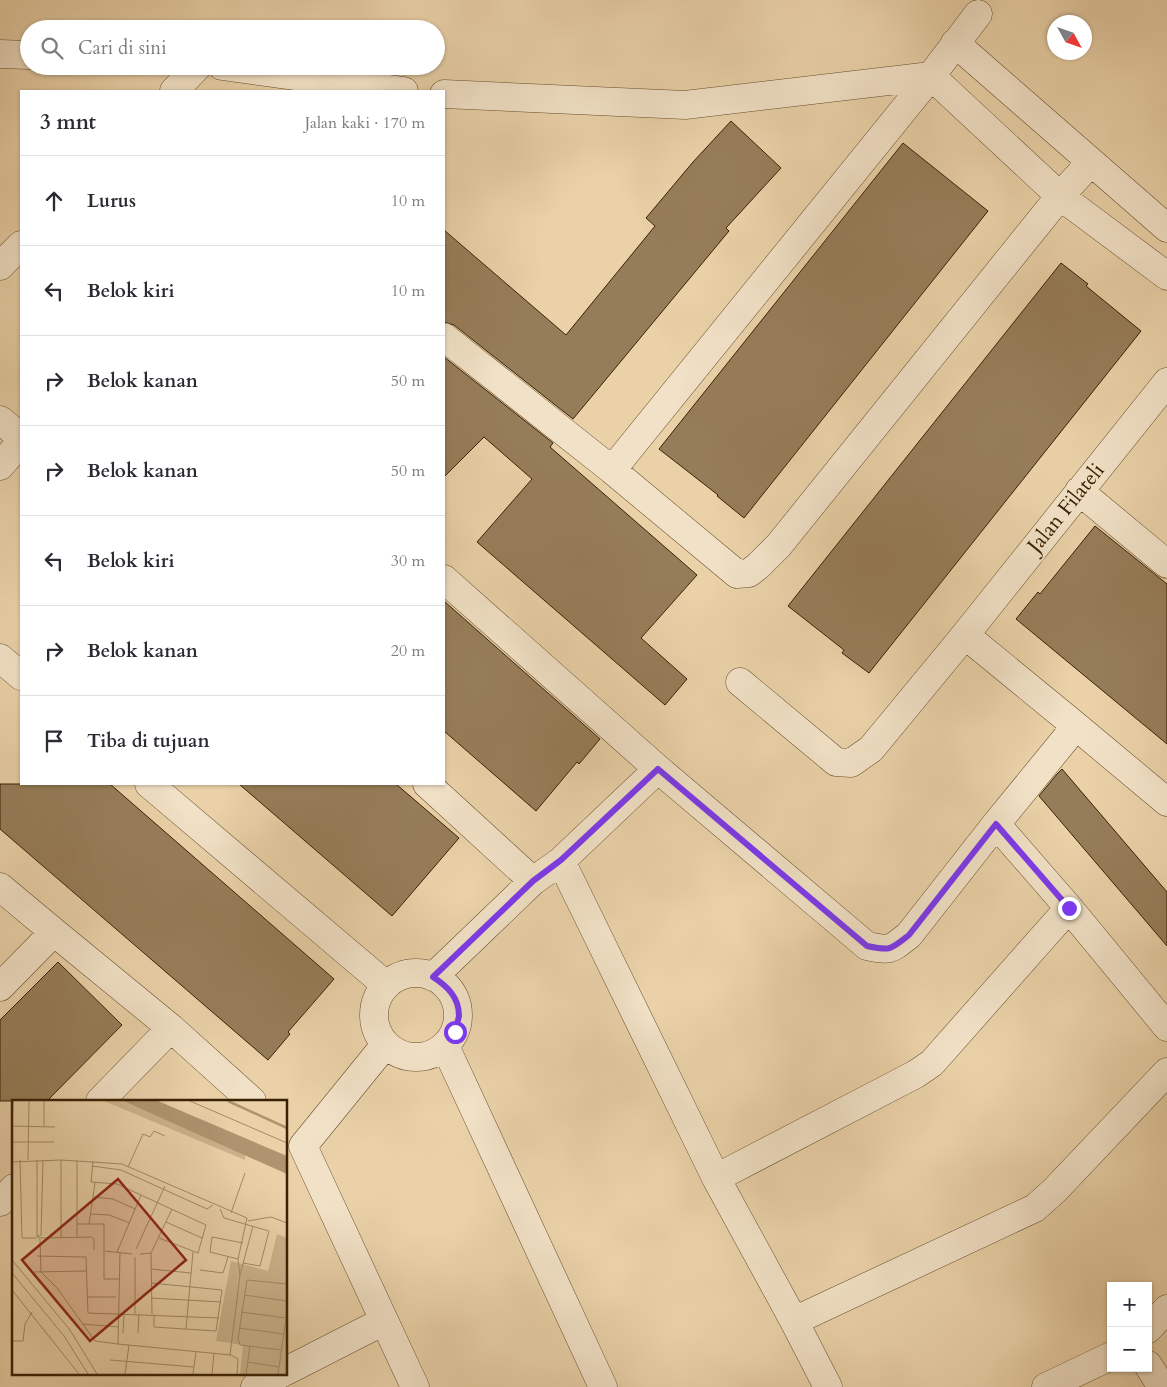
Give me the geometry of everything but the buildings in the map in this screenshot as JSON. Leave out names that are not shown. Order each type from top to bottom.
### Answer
[{"type":"street","points":[[612,470],[931,76],[978,14]]},
{"type":"street","points":[[955,43],[1167,228]]},
{"type":"street","points":[[0,54],[20,55]]},
{"type":"street","points":[[175,90],[189,75]]},
{"type":"street","points":[[288,75],[397,90]]},
{"type":"street","points":[[445,94],[684,105],[931,76],[1060,196],[1167,276]]},
{"type":"street","points":[[445,338],[612,470],[737,574],[749,573],[779,545],[1060,196],[1090,162]]},
{"type":"street","points":[[0,266],[20,246]]},
{"type":"street","name":"Jalan Filateli","points":[[740,682],[836,762],[851,763],[871,749],[965,635],[1167,382]]},
{"type":"street","points":[[0,420],[20,436]]},
{"type":"street","points":[[0,466],[20,443]]},
{"type":"street","points":[[1079,491],[1167,564]]},
{"type":"street","points":[[445,580],[658,769],[867,946],[884,949],[894,947],[909,935],[1076,726]]},
{"type":"street","points":[[965,635],[1167,802]]},
{"type":"street","points":[[0,658],[20,675]]},
{"type":"street","points":[[433,977],[533,881],[561,860],[658,769]]},
{"type":"street","points":[[150,785],[386,984]]},
{"type":"street","points":[[428,785],[533,881]]},
{"type":"street","points":[[996,824],[1069,908],[1167,1027]]},
{"type":"street","points":[[561,860],[716,1178],[828,1387]]},
{"type":"street","points":[[0,887],[171,1028],[251,1100]]},
{"type":"street","points":[[716,1178],[932,1063],[1069,908]]},
{"type":"street","points":[[0,987],[54,932]]},
{"type":"street","points":[[417,973],[433,977],[446,986],[456,1000],[459,1016],[455,1032],[445,1046],[430,1055],[415,1058],[399,1054],[385,1045],[376,1031],[373,1015],[377,999],[386,984],[401,976],[417,973]]},
{"type":"street","points":[[101,1100],[171,1028]]},
{"type":"street","points":[[385,1045],[294,1138],[415,1387]]},
{"type":"street","points":[[445,1046],[603,1387]]},
{"type":"street","points":[[794,1321],[1035,1208],[1054,1191],[1167,1072]]},
{"type":"street","points":[[0,1202],[12,1190]]},
{"type":"street","points":[[1150,1327],[1167,1309]]},
{"type":"street","points":[[288,1370],[384,1321]]},
{"type":"street","points":[[1046,1387],[1107,1358]]},
{"type":"street","points":[[1152,1371],[1162,1387]]},
{"type":"street","points":[[255,1387],[280,1374]]},
{"type":"route","points":[[455,1032],[459,1016],[456,1000],[446,986],[433,977],[533,881],[561,860],[658,769],[867,946],[884,949],[894,947],[909,935],[996,824],[1069,908]]}]
